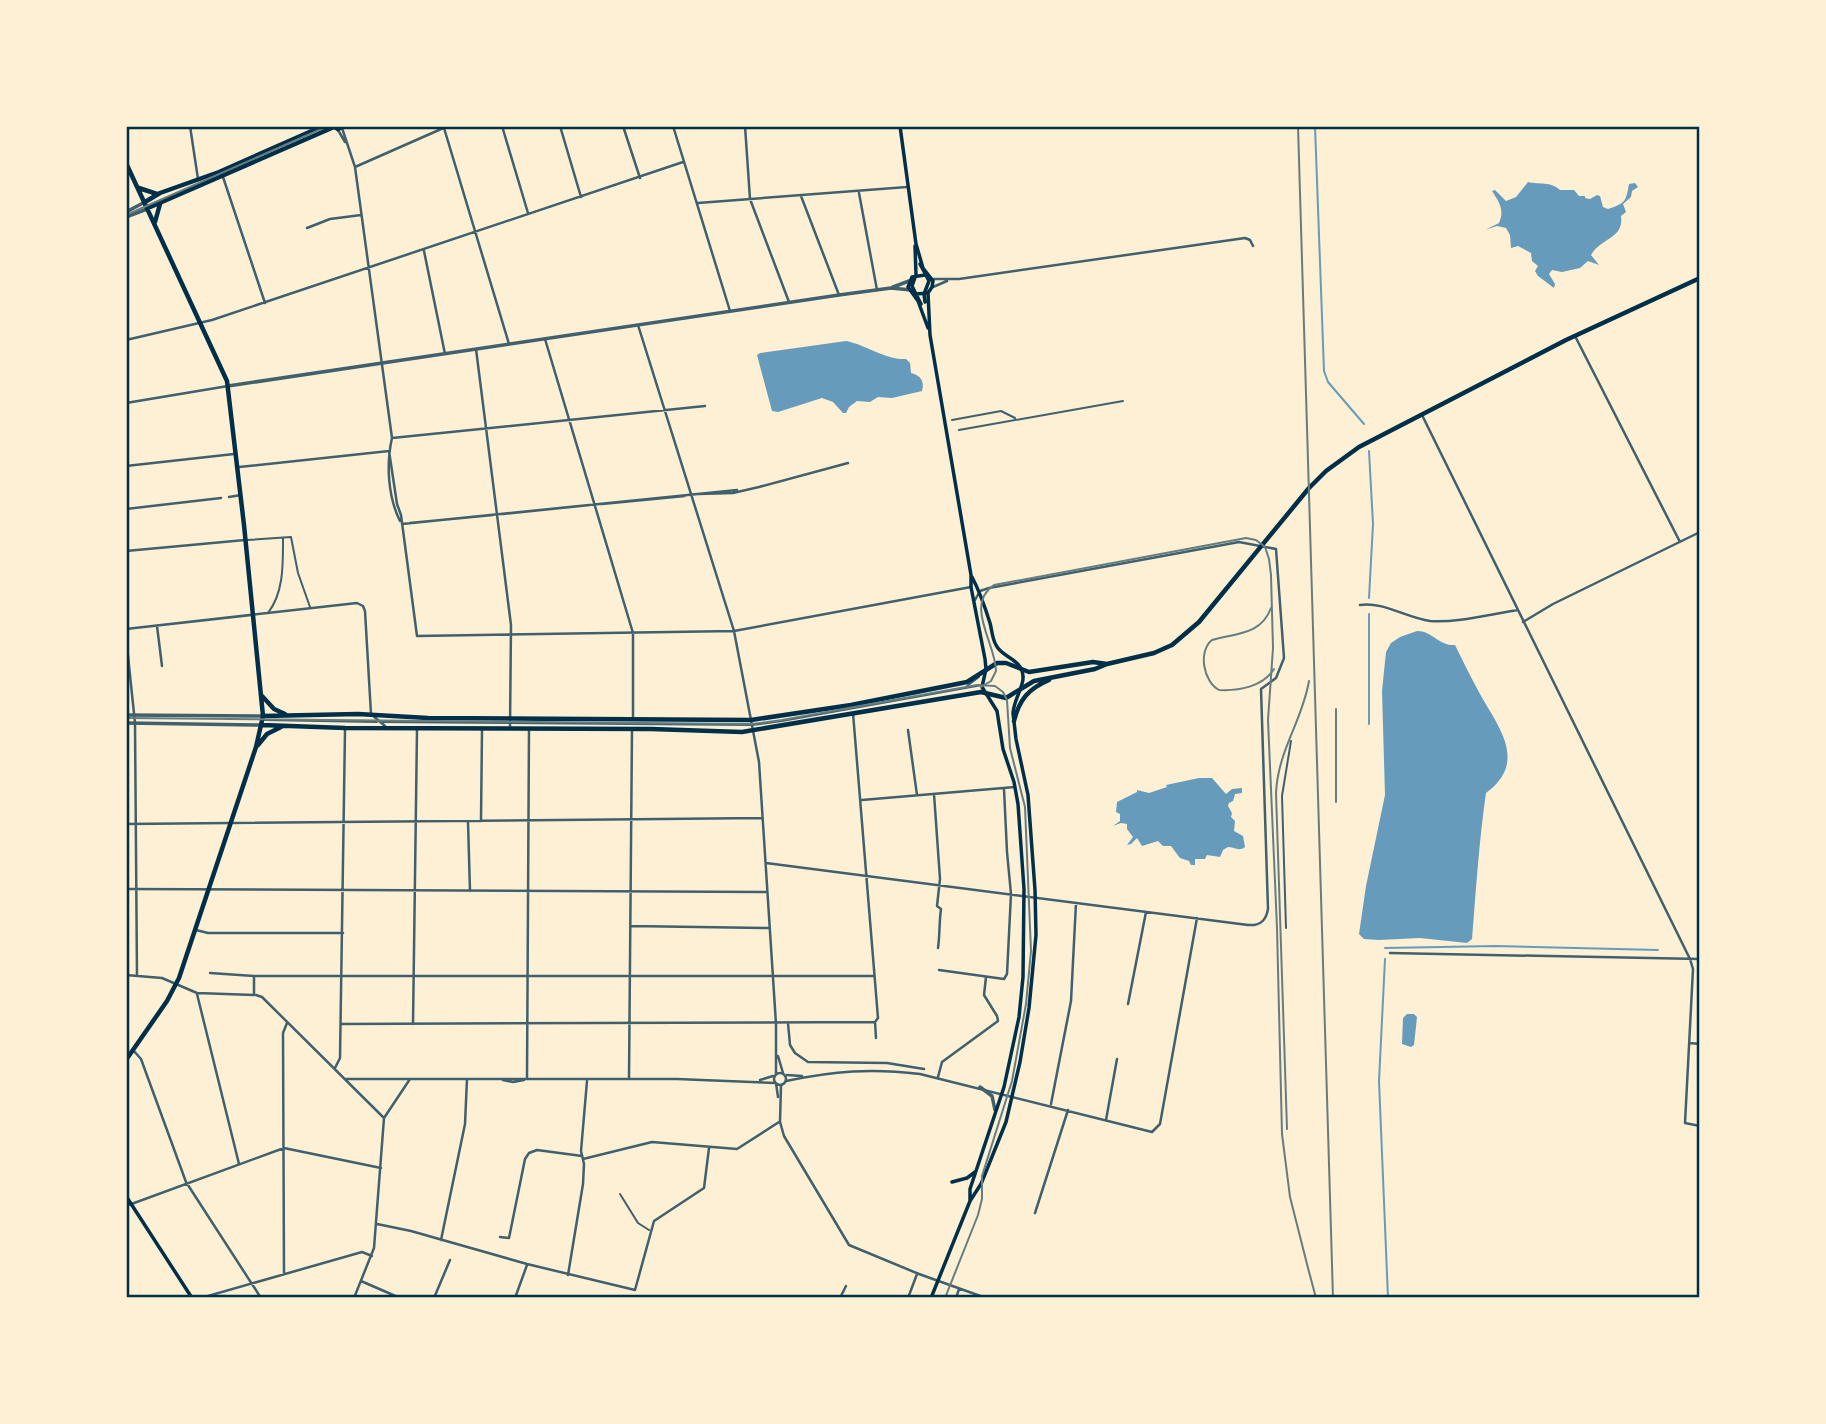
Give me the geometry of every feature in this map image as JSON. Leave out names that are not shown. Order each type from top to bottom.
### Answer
[{"type":"main road","points":[[148,208],[323,126]]},
{"type":"main road","points":[[900,126],[916,244],[932,287],[926,293]]},
{"type":"main road","points":[[145,202],[160,193],[221,174],[338,127]]},
{"type":"main road","points":[[126,163],[202,323],[228,386],[263,720],[176,985],[126,1060]]},
{"type":"main road","points":[[138,187],[151,193],[160,193]]},
{"type":"main road","points":[[155,222],[158,208],[163,201]]},
{"type":"main road","points":[[916,244],[913,251],[915,275],[912,291],[921,302],[921,310]]},
{"type":"main road","points":[[920,258],[921,268],[929,283],[926,293],[930,335],[971,576],[984,671],[983,688],[998,711],[1003,749],[1016,787],[1024,897],[1021,999],[1002,1093],[970,1189],[970,1201]]},
{"type":"main road","points":[[915,275],[928,277]]},
{"type":"main road","points":[[915,275],[909,281],[930,335]]},
{"type":"main road","points":[[263,720],[282,727],[345,728],[482,728],[510,723],[529,728],[632,729],[752,725],[828,718],[983,688],[1004,698],[1031,682],[1139,657],[1166,648],[1184,637],[1309,488],[1359,447],[1575,336],[1700,278]]},
{"type":"main road","points":[[912,291],[926,293]]},
{"type":"main road","points":[[931,1298],[970,1201],[980,1186],[1000,1139],[1013,1096],[1029,1008],[1035,946],[1035,898],[1028,795],[1014,722],[1014,701],[1023,680],[1022,671],[1018,663],[1003,654],[996,645],[980,591],[971,576]]},
{"type":"main road","points":[[263,720],[288,715],[372,714],[510,723],[633,720],[752,725],[967,682],[1000,662],[1022,671],[1041,672],[1094,662],[1107,664]]},
{"type":"main road","points":[[1014,722],[1018,705],[1024,695],[1037,685],[1059,676]]},
{"type":"main road","points":[[261,695],[274,709],[288,715]]},
{"type":"main road","points":[[256,747],[267,734],[282,727]]},
{"type":"main road","points":[[952,1181],[967,1178],[976,1171]]},
{"type":"main road","points":[[970,1189],[980,1186]]},
{"type":"main road","points":[[126,1196],[128,1204],[192,1298]]},
{"type":"street","points":[[190,126],[198,179]]},
{"type":"street","points":[[502,126],[528,215]]},
{"type":"street","points":[[560,126],[581,197]]},
{"type":"street","points":[[623,126],[640,178]]},
{"type":"street","points":[[673,126],[730,311]]},
{"type":"street","points":[[745,126],[750,199],[789,302]]},
{"type":"street","points":[[338,127],[355,167],[392,438],[389,451],[417,636],[734,631],[971,587]]},
{"type":"street","points":[[355,167],[446,127],[509,344]]},
{"type":"street","points":[[126,340],[202,323],[265,303],[683,162]]},
{"type":"street","points":[[221,174],[265,303]]},
{"type":"street","points":[[698,204],[908,187]]},
{"type":"street","points":[[859,192],[877,290]]},
{"type":"street","points":[[801,196],[839,295]]},
{"type":"street","points":[[126,215],[145,202]]},
{"type":"street","points":[[126,215],[148,208]]},
{"type":"street","points":[[307,229],[330,219],[361,215]]},
{"type":"street","points":[[932,287],[950,280],[1245,238],[1250,240],[1253,246]]},
{"type":"street","points":[[424,249],[445,354]]},
{"type":"street","points":[[928,277],[950,280]]},
{"type":"street","points":[[126,403],[891,288],[909,281]]},
{"type":"street","points":[[891,288],[912,291]]},
{"type":"street","points":[[638,325],[734,631],[757,752],[776,1024],[775,1075],[780,1104]]},
{"type":"street","points":[[1575,336],[1679,542]]},
{"type":"street","points":[[545,339],[633,633],[633,720]]},
{"type":"street","points":[[476,349],[511,634],[510,723]]},
{"type":"street","points":[[392,438],[705,406]]},
{"type":"street","points":[[1421,414],[1690,959],[1693,969],[1685,1123],[1700,1126]]},
{"type":"street","points":[[238,467],[389,451]]},
{"type":"street","points":[[126,466],[236,454]]},
{"type":"street","points":[[402,524],[699,494],[713,495],[759,487],[848,463]]},
{"type":"street","points":[[229,497],[241,495]]},
{"type":"street","points":[[126,509],[221,498]]},
{"type":"street","points":[[1523,622],[1553,604],[1700,532]]},
{"type":"street","points":[[126,551],[246,540]]},
{"type":"street","points":[[766,863],[1256,926],[1264,920],[1268,909],[1261,689],[1276,678],[1284,659],[1277,550],[1274,547],[1241,542],[980,591],[974,603]]},
{"type":"street","points":[[126,629],[357,603],[363,606],[365,611],[372,714],[377,722],[385,726]]},
{"type":"street","points":[[1362,605],[1424,620],[1440,621],[1518,610]]},
{"type":"street","points":[[157,625],[162,666]]},
{"type":"street","points":[[126,637],[135,716],[137,976]]},
{"type":"street","points":[[853,713],[878,1018],[875,1022],[876,1038]]},
{"type":"street","points":[[126,715],[263,720]]},
{"type":"street","points":[[126,723],[263,720]]},
{"type":"street","points":[[413,1024],[417,727]]},
{"type":"street","points":[[335,1068],[340,1058],[341,1024],[345,728]]},
{"type":"street","points":[[481,821],[482,728]]},
{"type":"street","points":[[527,1079],[529,728]]},
{"type":"street","points":[[629,1079],[632,729]]},
{"type":"street","points":[[908,730],[917,795]]},
{"type":"street","points":[[862,800],[1016,787]]},
{"type":"street","points":[[939,970],[1004,979],[1007,974],[1011,894],[1004,789]]},
{"type":"street","points":[[934,794],[940,884],[937,906],[941,909],[938,948]]},
{"type":"street","points":[[126,824],[762,818]]},
{"type":"street","points":[[468,822],[470,891]]},
{"type":"street","points":[[126,889],[768,892]]},
{"type":"street","points":[[1050,1105],[1071,1001],[1076,903]]},
{"type":"street","points":[[1128,1004],[1146,912]]},
{"type":"street","points":[[986,1298],[917,1274],[849,1245],[784,1136],[780,1122],[781,1085],[805,1076],[865,1070],[938,1077],[1152,1132],[1160,1124],[1197,918]]},
{"type":"street","points":[[631,926],[770,928]]},
{"type":"street","points":[[196,930],[208,933],[342,933]]},
{"type":"street","points":[[1390,953],[1700,959]]},
{"type":"street","points":[[210,973],[254,976],[874,976]]},
{"type":"street","points":[[126,975],[162,978],[197,993],[254,995],[261,998],[384,1118]]},
{"type":"street","points":[[254,976],[254,995]]},
{"type":"street","points":[[938,1077],[942,1062],[998,1021],[984,995],[986,977]]},
{"type":"street","points":[[197,993],[239,1164]]},
{"type":"street","points":[[341,1024],[875,1022]]},
{"type":"street","points":[[284,1274],[283,1033],[287,1023]]},
{"type":"street","points":[[788,1023],[790,1045],[795,1053],[808,1062],[887,1063],[924,1069]]},
{"type":"street","points":[[1689,1043],[1700,1044]]},
{"type":"street","points":[[130,1051],[141,1059],[186,1182],[261,1298]]},
{"type":"street","points":[[777,1053],[786,1081]]},
{"type":"street","points":[[1106,1120],[1117,1059]]},
{"type":"street","points":[[756,1081],[784,1074],[805,1076]]},
{"type":"street","points":[[354,1298],[372,1255],[377,1224],[384,1118],[412,1078]]},
{"type":"street","points":[[346,1079],[498,1079],[517,1082],[527,1079],[629,1079],[756,1081],[781,1085]]},
{"type":"street","points":[[441,1240],[465,1124],[467,1079]]},
{"type":"street","points":[[568,1275],[583,1184],[587,1080]]},
{"type":"street","points":[[980,1087],[992,1096],[996,1114]]},
{"type":"street","points":[[1035,1213],[1068,1110]]},
{"type":"street","points":[[500,1237],[509,1238],[525,1159],[529,1153],[537,1150],[582,1158],[652,1142],[737,1149],[780,1122]]},
{"type":"street","points":[[128,1204],[284,1148],[381,1168]]},
{"type":"street","points":[[377,1224],[635,1290],[650,1231],[659,1216],[704,1188],[709,1148]]},
{"type":"street","points":[[201,1298],[362,1252],[372,1255]]},
{"type":"street","points":[[434,1298],[450,1260]]},
{"type":"street","points":[[515,1298],[527,1264]]},
{"type":"street","points":[[908,1298],[917,1274]]},
{"type":"street","points":[[361,1281],[400,1298]]},
{"type":"street","points":[[1699,1298],[1700,1282]]},
{"type":"street","points":[[840,1298],[845,1286]]},
{"type":"street","points":[[956,1298],[959,1289]]},
{"type":"lane","points":[[959,430],[1123,401]]},
{"type":"lane","points":[[952,420],[1001,411],[1016,419]]},
{"type":"lane","points":[[268,613],[277,599],[282,573],[283,537]]},
{"type":"lane","points":[[246,540],[291,537],[298,573],[310,608]]},
{"type":"lane","points":[[962,689],[984,671]]},
{"type":"lane","points":[[263,720],[752,725],[962,689],[983,688]]},
{"type":"lane","points":[[395,715],[405,722]]},
{"type":"lane","points":[[806,717],[828,718]]},
{"type":"lane","points":[[1286,928],[1282,796],[1291,741]]},
{"type":"lane","points":[[620,1194],[638,1223],[650,1231]]},
{"type":"water","points":[[1528,182],[1549,184],[1560,190],[1574,190],[1579,196],[1590,199],[1600,196],[1603,207],[1608,209],[1624,201],[1629,184],[1635,183],[1638,187],[1623,204],[1626,212],[1621,216],[1621,224],[1616,234],[1591,255],[1599,265],[1588,261],[1580,268],[1562,272],[1552,270],[1549,274],[1555,284],[1554,288],[1538,276],[1535,271],[1538,266],[1532,261],[1531,253],[1518,246],[1511,248],[1510,235],[1506,228],[1497,226],[1485,230],[1499,223],[1501,218],[1500,206],[1492,191],[1495,190],[1506,201],[1516,197]]},
{"type":"water","points":[[846,341],[891,357],[906,359],[910,363],[911,373],[921,379],[922,391],[892,398],[878,397],[870,402],[857,401],[846,413],[833,402],[822,398],[778,412],[772,411],[757,355]]},
{"type":"water","points":[[1417,631],[1455,645],[1501,732],[1508,757],[1499,781],[1486,793],[1472,939],[1467,943],[1420,938],[1364,939],[1359,934],[1385,795],[1382,691],[1386,652],[1391,643]]},
{"type":"water","points":[[1212,778],[1226,794],[1232,789],[1242,788],[1242,793],[1235,794],[1228,806],[1235,821],[1234,831],[1243,836],[1245,847],[1228,847],[1220,857],[1207,855],[1205,859],[1195,859],[1195,865],[1191,865],[1189,861],[1180,858],[1171,846],[1163,846],[1158,841],[1142,846],[1137,838],[1127,845],[1133,837],[1127,824],[1113,826],[1120,821],[1120,814],[1116,812],[1117,802],[1137,790],[1149,793],[1167,787],[1166,785]]},
{"type":"water","points":[[1407,1014],[1417,1017],[1414,1045],[1411,1047],[1402,1044],[1403,1018]]},
{"type":"waterway","points":[[1315,126],[1324,371],[1328,382],[1364,424]]},
{"type":"waterway","points":[[1369,451],[1373,524],[1369,598]]},
{"type":"waterway","points":[[1369,614],[1369,724]]},
{"type":"waterway","points":[[1385,948],[1496,946],[1658,950]]},
{"type":"waterway","points":[[1385,959],[1379,1081],[1388,1298]]},
{"type":"tram line","points":[[126,215],[328,126]]},
{"type":"tram line","points":[[981,687],[991,681],[996,671],[981,614],[985,593],[994,585],[1246,538],[1256,540],[1265,547],[1271,575],[1273,648],[1268,720],[1282,1134],[1290,1197],[1308,1268]]},
{"type":"tram line","points":[[1271,608],[1267,617],[1247,632],[1212,640],[1205,651],[1204,666],[1209,680],[1219,690],[1250,687],[1263,680],[1274,669]]},
{"type":"tram line","points":[[126,718],[752,724],[977,685],[995,686],[1003,692],[1007,700],[1010,748],[1025,807],[1031,951],[1026,1004],[1012,1081],[982,1176],[982,1199],[978,1215],[945,1298]]},
{"type":"railway","points":[[1298,126],[1333,1298]]},
{"type":"railway","points":[[1287,1129],[1276,793],[1285,749],[1306,696],[1309,681]]},
{"type":"railway","points":[[1336,709],[1336,802]]},
{"type":"railway","points":[[1308,1268],[1316,1298]]}]
